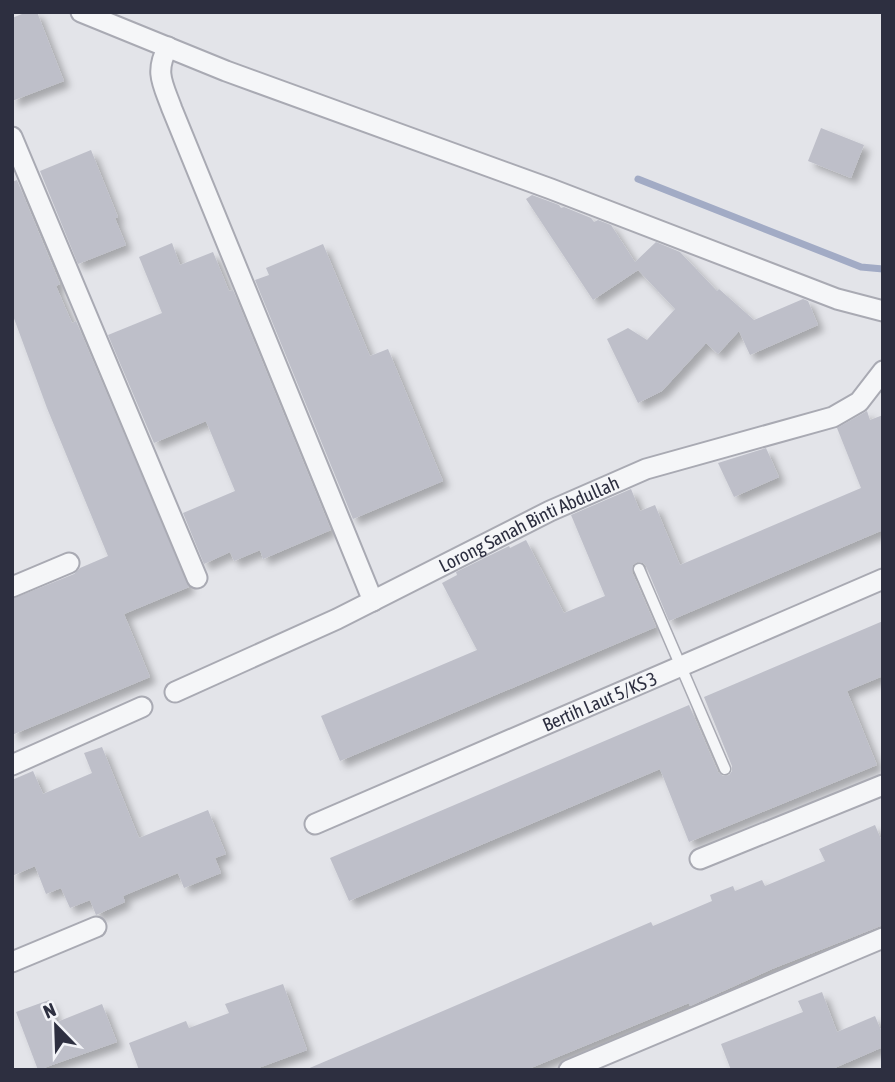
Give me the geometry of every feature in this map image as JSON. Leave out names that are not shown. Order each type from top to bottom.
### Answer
[{"type":"street","points":[[81,12],[226,72],[551,190],[837,299],[883,310]]},
{"type":"street","points":[[168,47],[161,60],[160,76],[168,98],[373,601]]},
{"type":"street","points":[[12,137],[197,578]]},
{"type":"street","name":"Lorong Sanah Binti Abdullah","points":[[175,692],[373,601],[550,511],[646,469],[833,417],[859,402],[883,371]]},
{"type":"street","points":[[12,587],[69,563]]},
{"type":"street","name":"Bertih Laut 5/KS 3","points":[[315,824],[883,579]]},
{"type":"street","points":[[12,765],[142,707]]},
{"type":"street","points":[[700,859],[883,785]]},
{"type":"street","points":[[12,962],[96,928]]},
{"type":"street","points":[[569,1070],[883,938]]},
{"type":"lane","points":[[639,569],[725,769]]},
{"type":"building","points":[[27,12],[37,12],[64,81],[12,101],[12,18]]},
{"type":"building","points":[[821,128],[864,145],[851,178],[808,161]]},
{"type":"building","points":[[91,150],[118,217],[115,218],[126,245],[78,264],[40,171]]},
{"type":"building","points":[[17,180],[60,284],[56,286],[72,323],[76,321],[189,587],[124,614],[150,677],[12,735],[12,599],[74,574],[80,568],[108,556],[47,408],[12,313],[12,182]]},
{"type":"building","points":[[532,195],[591,218],[594,222],[598,220],[611,225],[635,262],[656,242],[680,252],[717,291],[719,289],[754,320],[803,299],[808,301],[818,325],[750,355],[739,331],[718,354],[706,343],[662,391],[638,403],[607,339],[628,328],[647,340],[675,309],[638,270],[593,300],[526,199]]},
{"type":"building","points":[[172,243],[180,265],[213,252],[229,291],[233,290],[331,530],[263,559],[260,550],[234,561],[230,552],[204,564],[183,513],[235,491],[206,421],[154,443],[108,335],[162,313],[139,257]]},
{"type":"building","points":[[323,244],[370,356],[388,349],[443,481],[353,519],[255,280],[269,275],[266,268]]},
{"type":"building","points":[[867,411],[870,420],[883,415],[883,530],[669,621],[646,566],[637,562],[633,565],[632,572],[656,627],[340,761],[321,716],[477,650],[442,583],[457,575],[456,572],[526,540],[564,613],[605,596],[571,515],[631,489],[640,511],[655,505],[680,565],[861,488],[837,428]]},
{"type":"building","points":[[766,448],[779,477],[734,497],[718,463]]},
{"type":"building","points":[[883,621],[883,676],[847,691],[877,765],[689,842],[660,769],[349,901],[330,858],[689,705],[718,772],[723,776],[729,775],[732,766],[704,697]]},
{"type":"building","points":[[102,747],[139,838],[208,810],[226,854],[215,858],[221,873],[184,888],[178,873],[123,896],[125,902],[96,915],[90,900],[70,908],[61,888],[46,894],[35,866],[12,876],[12,780],[33,771],[43,794],[92,773],[84,753]]},
{"type":"building","points":[[875,825],[883,844],[883,925],[772,969],[690,1006],[689,1003],[526,1070],[305,1070],[651,922],[653,926],[712,901],[710,895],[733,886],[735,891],[762,880],[765,886],[825,861],[819,849]]},
{"type":"building","points":[[283,984],[307,1050],[253,1070],[139,1070],[129,1043],[186,1021],[189,1028],[229,1013],[225,1004]]},
{"type":"building","points":[[822,992],[837,1032],[875,1016],[883,1035],[883,1047],[830,1070],[731,1070],[721,1044],[803,1012],[798,1001]]},
{"type":"building","points":[[49,1000],[57,1022],[102,1004],[117,1042],[38,1070],[16,1012]]},
{"type":"waterway","points":[[638,179],[861,267],[883,269]]}]
